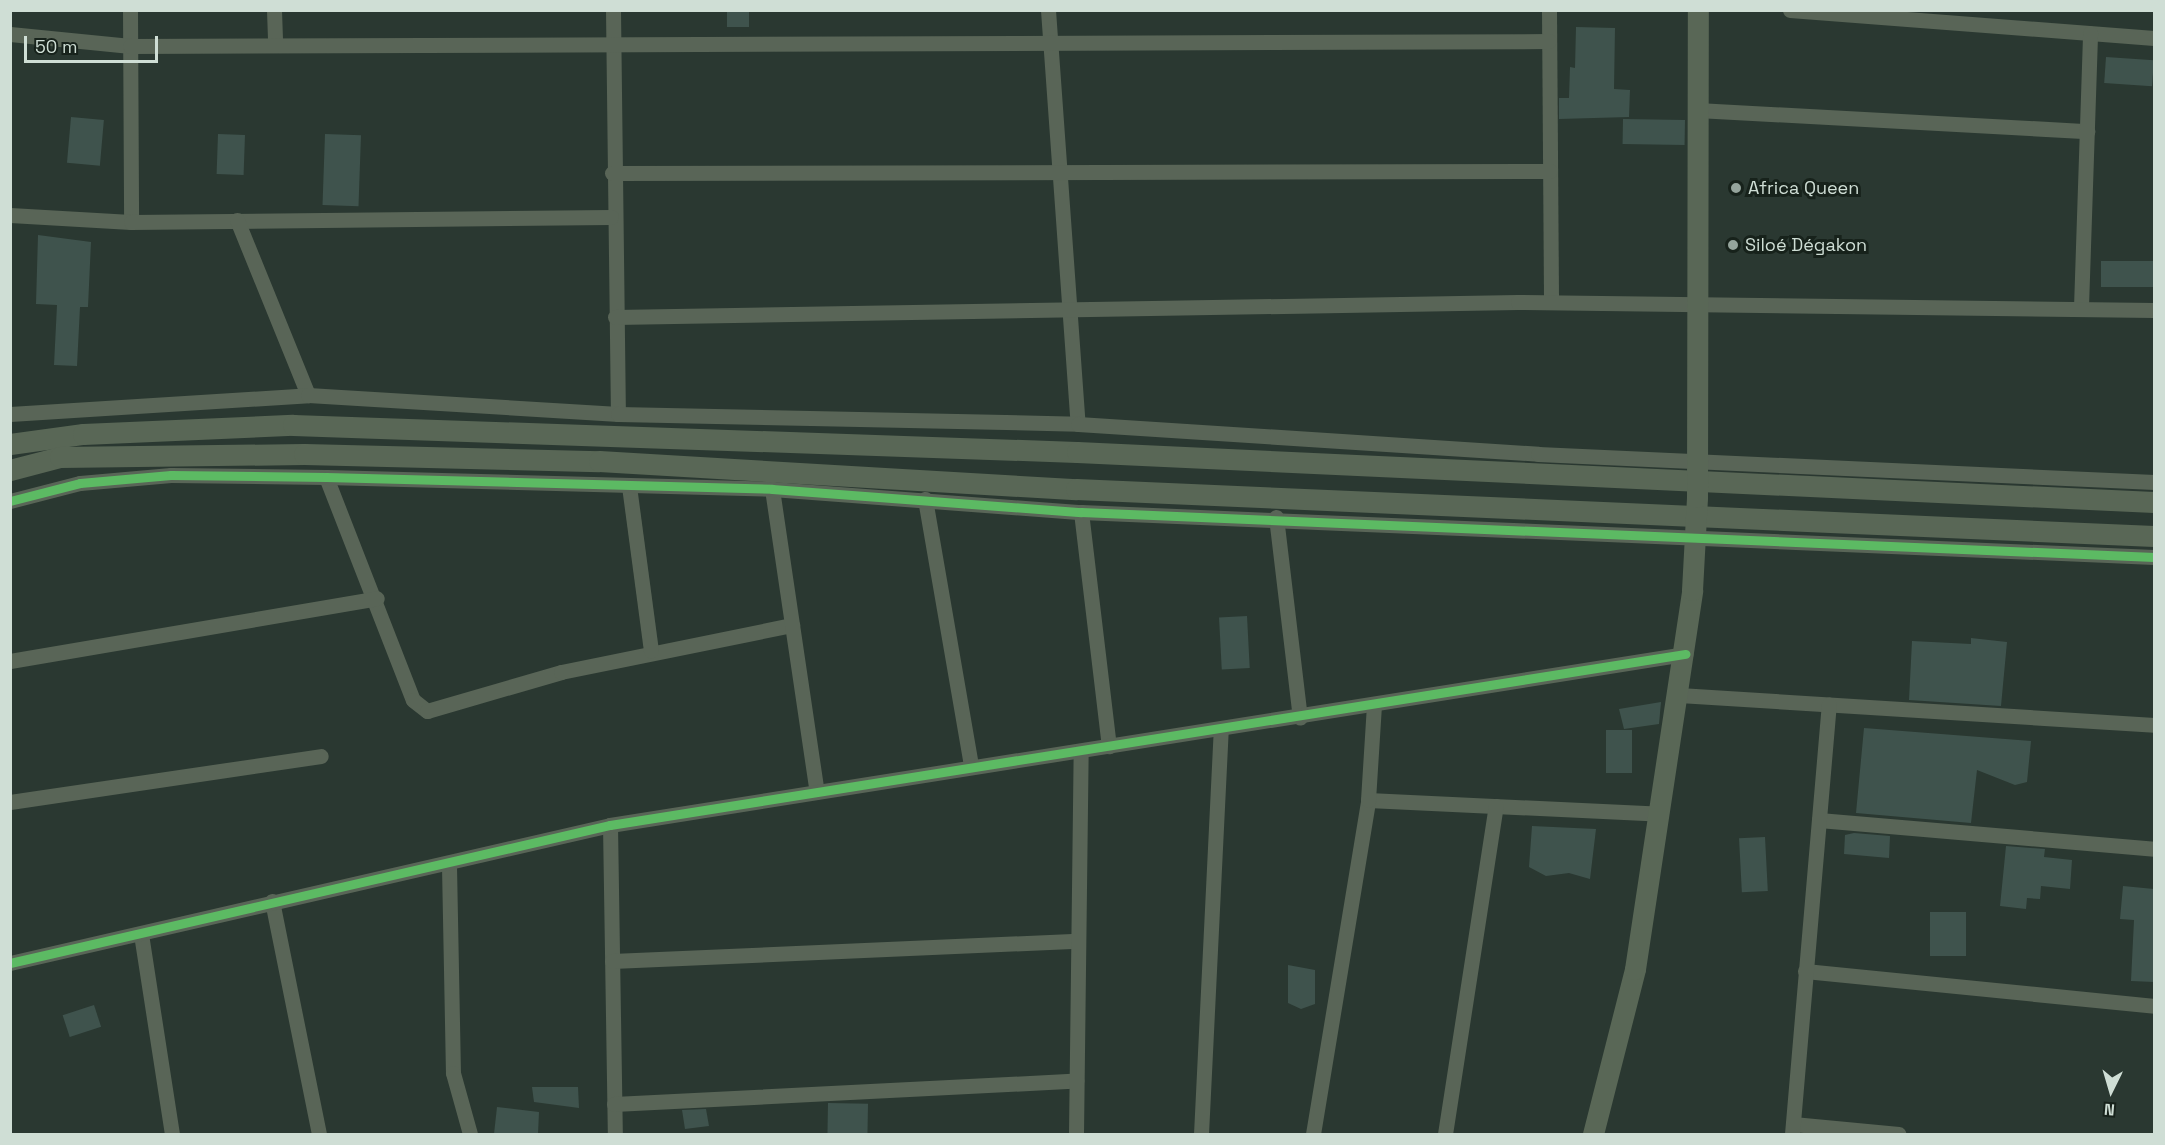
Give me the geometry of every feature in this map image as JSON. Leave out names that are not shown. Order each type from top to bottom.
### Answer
[{"type":"street","points":[[130,10],[131,222]]},
{"type":"street","points":[[274,10],[275,43]]},
{"type":"street","points":[[613,10],[610,41],[611,217],[618,414]]},
{"type":"street","points":[[1048,10],[1048,42],[1061,175],[1078,424]]},
{"type":"street","points":[[1549,10],[1551,302]]},
{"type":"street","points":[[1593,1134],[1635,969],[1685,654],[1697,513],[1698,10]]},
{"type":"street","points":[[1790,10],[2154,38]]},
{"type":"street","points":[[2081,307],[2090,33]]},
{"type":"street","points":[[10,34],[130,46],[610,41],[1549,41]]},
{"type":"street","points":[[1697,110],[2087,131]]},
{"type":"street","points":[[612,173],[1061,175],[1550,171]]},
{"type":"street","points":[[10,215],[131,222],[611,217]]},
{"type":"street","points":[[237,220],[308,395]]},
{"type":"street","points":[[615,316],[1551,302],[2081,307],[2154,310]]},
{"type":"street","points":[[10,414],[308,395],[618,414],[1078,424],[2154,502]]},
{"type":"street","points":[[10,444],[83,434],[293,425],[1697,470],[2154,482]]},
{"type":"street","points":[[10,470],[60,457],[304,454],[599,461],[1076,489],[1697,513],[2154,536]]},
{"type":"street","points":[[10,501],[81,483],[171,475],[326,477],[772,489],[1081,512],[1276,518],[2154,557]]},
{"type":"street","points":[[326,477],[377,598],[413,700],[427,711],[651,651],[792,625]]},
{"type":"street","points":[[628,486],[651,651]]},
{"type":"street","points":[[772,489],[817,792]]},
{"type":"street","points":[[924,499],[971,765]]},
{"type":"street","points":[[1081,512],[1110,746]]},
{"type":"street","points":[[1276,518],[1300,718]]},
{"type":"street","points":[[10,661],[377,598]]},
{"type":"street","points":[[10,963],[141,934],[272,901],[449,866],[610,825],[971,765],[1300,718],[1685,654]]},
{"type":"street","points":[[1679,695],[2154,725]]},
{"type":"street","points":[[1313,1134],[1368,800],[1374,705]]},
{"type":"street","points":[[1829,705],[1792,1129],[1899,1134]]},
{"type":"street","points":[[1201,1134],[1221,730]]},
{"type":"street","points":[[1076,1134],[1081,751]]},
{"type":"street","points":[[10,802],[321,756]]},
{"type":"street","points":[[1368,800],[1661,814]]},
{"type":"street","points":[[1445,1134],[1496,806]]},
{"type":"street","points":[[1819,820],[2154,849]]},
{"type":"street","points":[[610,825],[615,1134]]},
{"type":"street","points":[[449,866],[453,1073],[470,1134]]},
{"type":"street","points":[[272,901],[319,1134]]},
{"type":"street","points":[[141,934],[172,1134]]},
{"type":"street","points":[[612,961],[1078,941]]},
{"type":"street","points":[[1805,970],[2154,1006]]},
{"type":"street","points":[[614,1104],[1076,1081]]},
{"type":"building","points":[[727,10],[749,10],[749,27],[727,27]]},
{"type":"building","points":[[1576,27],[1615,28],[1614,89],[1630,90],[1629,117],[1559,119],[1559,98],[1569,98],[1570,67],[1575,68]]},
{"type":"building","points":[[2106,57],[2154,60],[2152,86],[2104,83]]},
{"type":"building","points":[[71,117],[104,120],[100,166],[67,163]]},
{"type":"building","points":[[1623,119],[1685,120],[1685,145],[1623,144]]},
{"type":"building","points":[[218,134],[245,135],[244,175],[217,174]]},
{"type":"building","points":[[325,134],[361,135],[359,206],[323,205]]},
{"type":"building","points":[[38,235],[91,242],[88,307],[80,307],[77,366],[54,365],[57,305],[36,304]]},
{"type":"building","points":[[2101,261],[2154,261],[2154,287],[2101,287]]},
{"type":"building","points":[[1247,616],[1250,668],[1222,669],[1219,617]]},
{"type":"building","points":[[1971,638],[2007,642],[2001,706],[1909,700],[1912,641],[1971,644]]},
{"type":"building","points":[[1661,702],[1659,724],[1624,729],[1619,709]]},
{"type":"building","points":[[1864,728],[2031,741],[2027,782],[2015,785],[1977,770],[1971,823],[1856,813]]},
{"type":"building","points":[[1606,730],[1632,730],[1632,773],[1606,773]]},
{"type":"building","points":[[1532,826],[1596,829],[1590,879],[1569,873],[1546,876],[1529,867]]},
{"type":"building","points":[[1854,833],[1890,836],[1889,858],[1844,854],[1845,835]]},
{"type":"building","points":[[1765,837],[1768,891],[1742,892],[1739,838]]},
{"type":"building","points":[[2006,846],[2045,849],[2044,857],[2072,860],[2070,889],[2041,886],[2040,899],[2027,898],[2026,909],[2000,906]]},
{"type":"building","points":[[2123,886],[2154,889],[2154,982],[2131,981],[2134,920],[2120,919]]},
{"type":"building","points":[[1930,912],[1966,912],[1966,956],[1930,956]]},
{"type":"building","points":[[1288,965],[1315,970],[1315,1004],[1301,1009],[1288,1003]]},
{"type":"building","points":[[94,1005],[101,1027],[70,1037],[63,1015]]},
{"type":"building","points":[[532,1087],[578,1087],[579,1108],[534,1102]]},
{"type":"building","points":[[828,1103],[868,1104],[867,1134],[827,1134]]},
{"type":"building","points":[[497,1107],[539,1112],[538,1134],[494,1134]]},
{"type":"building","points":[[706,1109],[709,1126],[685,1129],[682,1110]]},
{"type":"cycle path","points":[[10,501],[80,483],[171,475],[326,477],[772,489],[1081,512],[2154,557]]},
{"type":"cycle path","points":[[10,963],[610,825],[1685,654]]},
{"type":"place","name":"Africa Queen","points":[[1736,188]]},
{"type":"place","name":"Siloé Dégakon","points":[[1733,245]]}]
